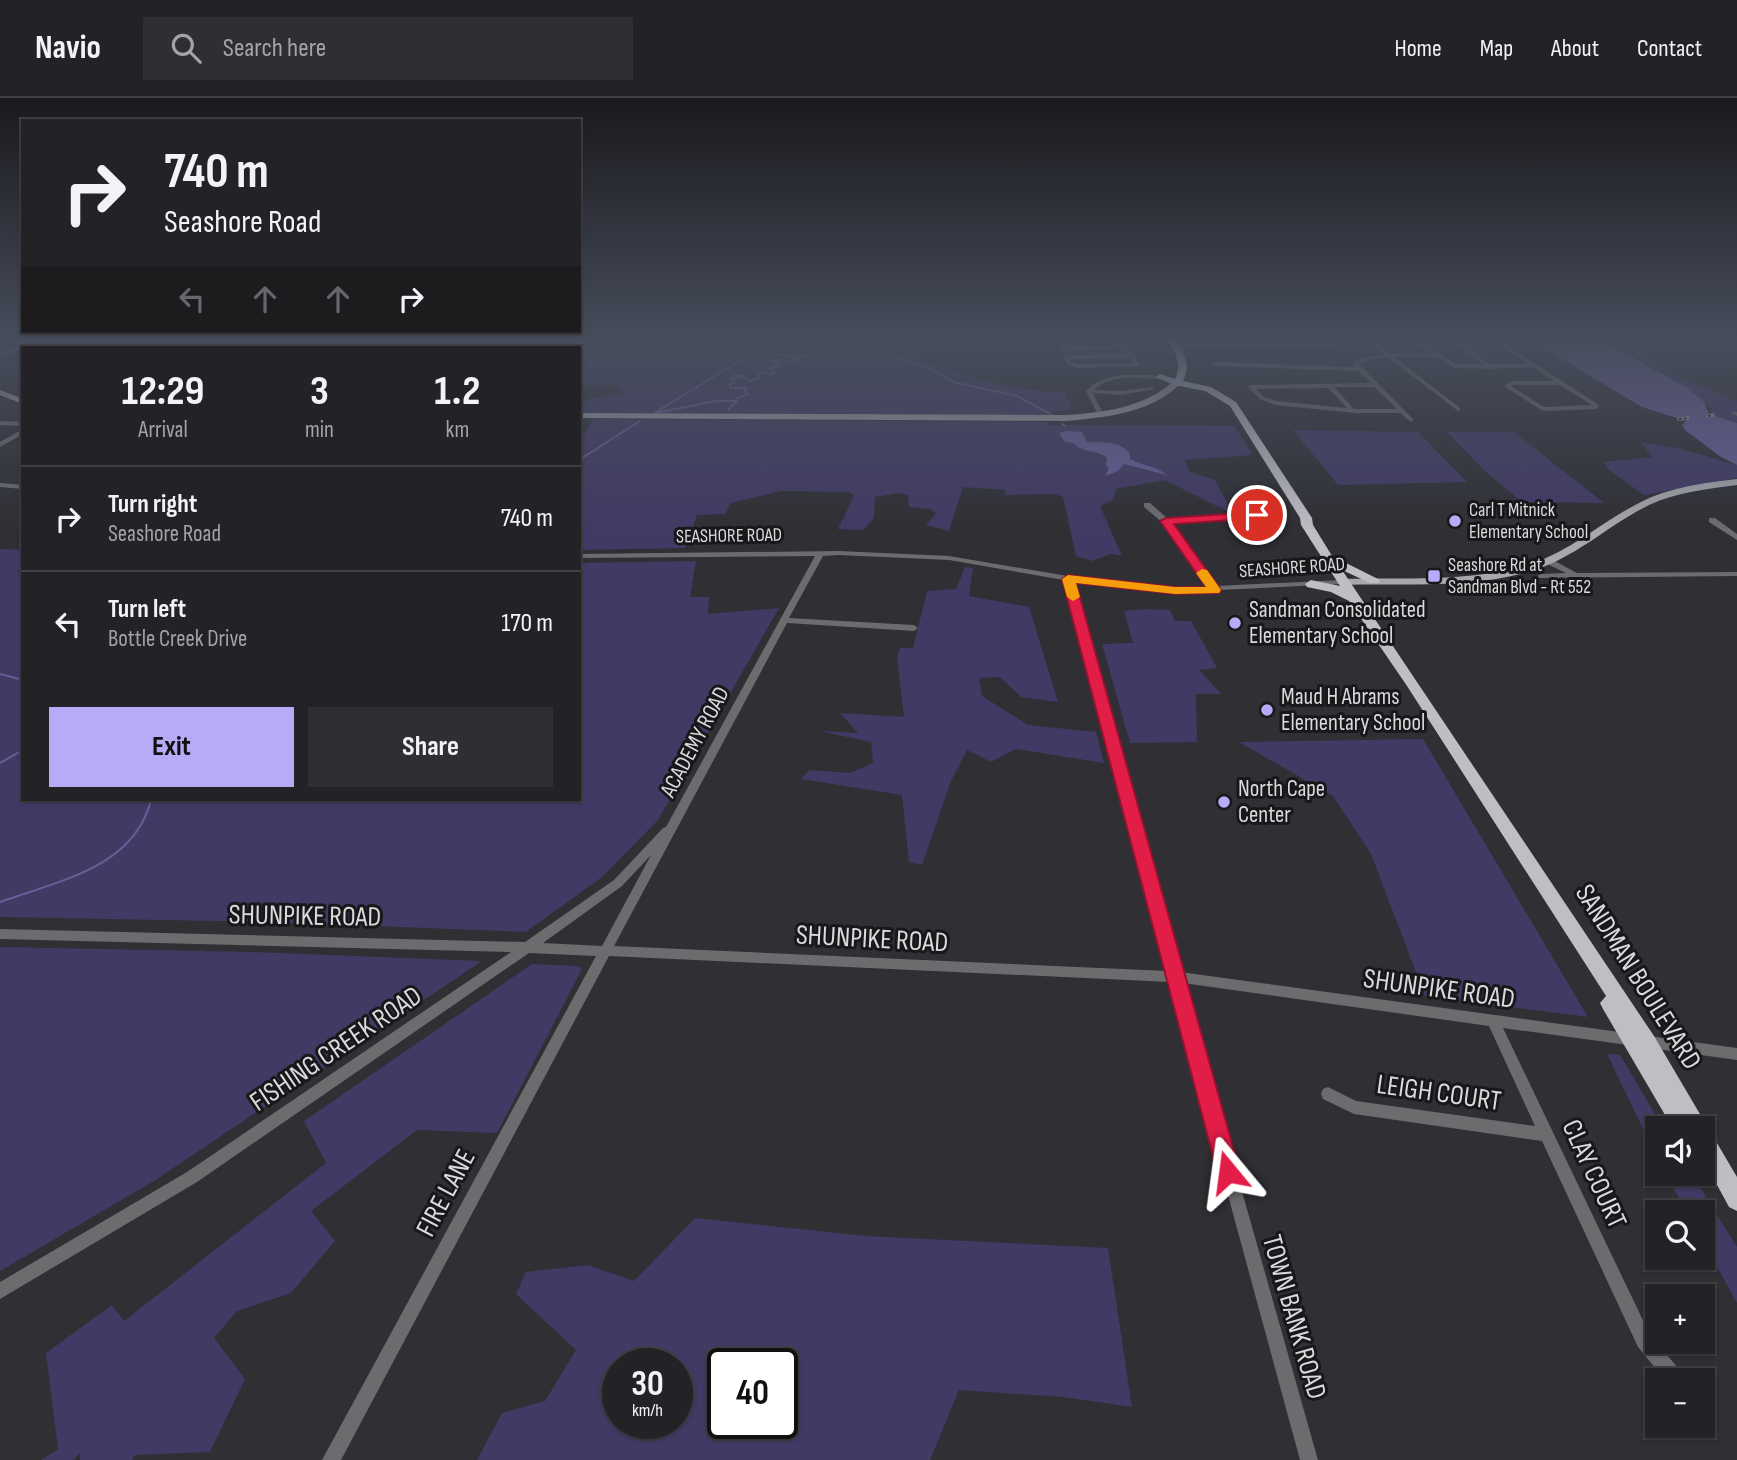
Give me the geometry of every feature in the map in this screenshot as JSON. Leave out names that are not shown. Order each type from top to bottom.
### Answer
[{"type":"highway","name":"SANDMAN BOULEVARD","points":[[1228,404],[1233,407]]},
{"type":"highway","name":"SANDMAN BOULEVARD","points":[[1230,404],[1306,518],[1314,525],[1342,566],[1353,599],[1413,684],[1527,858],[1639,1042],[1688,1116]]},
{"type":"highway","name":"SANDMAN BOULEVARD","points":[[1306,518],[1307,525],[1414,680],[1413,684]]},
{"type":"highway","points":[[1342,566],[1356,575],[1374,580]]},
{"type":"highway","points":[[1311,584],[1335,589],[1353,599]]},
{"type":"highway","name":"SANDMAN BOULEVARD","points":[[1639,1042],[1679,1116]]},
{"type":"highway","points":[[1715,1160],[1737,1199]]},
{"type":"highway","points":[[1715,1176],[1737,1212]]},
{"type":"main road","points":[[581,415],[1042,419],[1100,414],[1142,404]]},
{"type":"main road","name":"SEASHORE ROAD","points":[[1347,582],[1473,578],[1517,571],[1548,561],[1652,501],[1685,490],[1737,482]]},
{"type":"street","points":[[1095,404],[1100,414]]},
{"type":"street","points":[[1287,404],[1352,410],[1402,411]]},
{"type":"street","points":[[1346,404],[1352,410]]},
{"type":"street","points":[[1394,404],[1411,420]]},
{"type":"street","points":[[1451,404],[1458,409]]},
{"type":"street","points":[[1533,404],[1543,410],[1594,409],[1593,404]]},
{"type":"street","points":[[0,423],[21,424]]},
{"type":"street","points":[[0,445],[21,432]]},
{"type":"street","points":[[0,485],[21,487]]},
{"type":"street","points":[[1147,505],[1166,521],[1215,590]]},
{"type":"street","points":[[1166,521],[1257,515],[1271,511]]},
{"type":"street","points":[[1712,520],[1737,538]]},
{"type":"street","name":"SEASHORE ROAD","points":[[581,556],[820,553],[963,560],[1068,579],[1175,590],[1347,582]]},
{"type":"street","name":"ACADEMY ROAD","points":[[607,951],[820,553]]},
{"type":"street","points":[[1548,561],[1577,575]]},
{"type":"street","points":[[1541,576],[1737,574]]},
{"type":"street","name":"TOWN BANK ROAD","points":[[1068,579],[1309,1460]]},
{"type":"street","points":[[785,620],[915,628]]},
{"type":"street","name":"FISHING CREEK ROAD","points":[[0,1291],[192,1177],[528,947],[618,883],[678,819]]},
{"type":"street","name":"SHUNPIKE ROAD","points":[[0,934],[528,947],[1175,976],[1737,1054]]},
{"type":"street","name":"FIRE LANE","points":[[331,1460],[607,951]]},
{"type":"street","name":"CLAY COURT","points":[[1493,1021],[1644,1341],[1667,1368]]},
{"type":"street","name":"LEIGH COURT","points":[[1328,1094],[1354,1107],[1546,1135]]},
{"type":"shaded area","points":[[581,404],[1070,404],[1072,409],[1036,415],[581,413]]},
{"type":"shaded area","points":[[1636,404],[1705,404],[1709,414],[1737,423],[1737,465],[1721,457],[1685,430],[1682,425],[1686,421]]},
{"type":"shaded area","points":[[1706,404],[1737,404],[1737,423],[1709,414],[1712,409]]},
{"type":"shaded area","points":[[593,419],[1234,426],[1253,455],[1184,460],[1190,472],[1215,480],[1233,514],[1165,480],[1116,489],[1113,500],[1100,506],[1122,556],[1111,554],[1092,561],[1076,556],[1063,497],[1055,494],[1005,495],[1005,490],[963,487],[949,531],[926,525],[936,513],[930,509],[909,507],[908,495],[898,493],[875,497],[874,518],[863,530],[838,529],[854,496],[850,492],[781,491],[731,503],[725,514],[697,515],[685,548],[581,550],[583,437]]},
{"type":"shaded area","points":[[1293,430],[1418,432],[1467,482],[1338,485]]},
{"type":"shaded area","points":[[1082,432],[1087,442],[1109,443],[1124,448],[1129,452],[1130,459],[1167,475],[1124,464],[1118,471],[1105,476],[1109,468],[1106,465],[1107,458],[1099,453],[1081,449],[1074,443],[1065,442],[1059,433]]},
{"type":"shaded area","points":[[1447,432],[1514,432],[1604,503],[1522,502],[1486,472]]},
{"type":"shaded area","points":[[1640,442],[1678,448],[1737,465],[1737,478],[1644,495],[1609,470],[1604,462],[1653,457]]},
{"type":"shaded area","points":[[0,549],[21,550],[21,566],[17,572],[21,571],[21,801],[581,801],[581,563],[696,561],[690,597],[709,597],[708,614],[779,608],[658,820],[602,877],[526,932],[271,922],[0,917]]},
{"type":"shaded area","points":[[965,567],[973,568],[969,596],[1029,607],[1058,702],[1021,697],[1000,677],[979,678],[982,696],[1028,725],[1096,732],[1104,763],[1016,749],[991,762],[967,750],[951,781],[922,865],[909,862],[902,795],[801,779],[809,770],[850,773],[873,763],[871,742],[819,731],[858,733],[840,713],[904,717],[897,657],[900,648],[913,648],[927,591],[956,589]]},
{"type":"shaded area","points":[[1170,610],[1175,621],[1191,621],[1217,668],[1199,670],[1221,694],[1196,694],[1197,742],[1130,743],[1102,644],[1133,643],[1124,611]]},
{"type":"shaded area","points":[[1423,739],[1588,1017],[1425,996],[1371,854],[1333,796],[1239,742]]},
{"type":"shaded area","points":[[0,947],[253,952],[482,961],[154,1181],[0,1271]]},
{"type":"shaded area","points":[[532,964],[578,966],[582,969],[497,1133],[417,1130],[311,1211],[335,1241],[291,1293],[237,1311],[214,1338],[245,1379],[210,1452],[135,1455],[132,1460],[80,1460],[80,1453],[73,1460],[41,1460],[58,1449],[46,1353],[112,1305],[124,1321],[326,1163],[304,1121]]},
{"type":"shaded area","points":[[1607,1054],[1620,1055],[1656,1116],[1645,1116],[1645,1133]]},
{"type":"shaded area","points":[[1672,1186],[1699,1186],[1708,1200],[1680,1200]]},
{"type":"shaded area","points":[[1715,1211],[1737,1247],[1737,1303],[1715,1263]]},
{"type":"shaded area","points":[[695,1218],[865,1236],[1108,1248],[1132,1407],[1063,1397],[959,1390],[930,1460],[477,1460],[502,1413],[545,1401],[576,1350],[516,1294],[526,1272],[588,1265],[634,1281]]},
{"type":"waterway","points":[[656,412],[670,404]]},
{"type":"waterway","points":[[655,413],[703,404]]},
{"type":"waterway","points":[[728,410],[734,404]]},
{"type":"waterway","points":[[1031,404],[1052,415]]},
{"type":"waterway","points":[[581,459],[640,421]]},
{"type":"waterway","points":[[0,674],[21,679]]},
{"type":"waterway","points":[[0,763],[21,751]]},
{"type":"waterway","points":[[0,902],[69,878],[111,857],[128,842],[142,823],[151,801]]},
{"type":"railway","points":[[1708,416],[1713,415]]},
{"type":"railway","points":[[1679,419],[1688,418]]},
{"type":"slow traffic","points":[[1073,597],[1068,579],[1175,590],[1215,590],[1202,573]]},
{"type":"place","name":"Carl T Mitnick Elementary School","points":[[1455,521]]},
{"type":"place","name":"Seashore Rd at Sandman Blvd - Rt 552","points":[[1434,576]]},
{"type":"place","name":"Sandman Consolidated Elementary School","points":[[1235,623]]},
{"type":"place","name":"Maud H Abrams Elementary School","points":[[1267,710]]},
{"type":"place","name":"North Cape Center","points":[[1224,802]]},
{"type":"route","points":[[1228,1172],[1068,579],[1175,590],[1215,590],[1166,521],[1257,515]]}]
